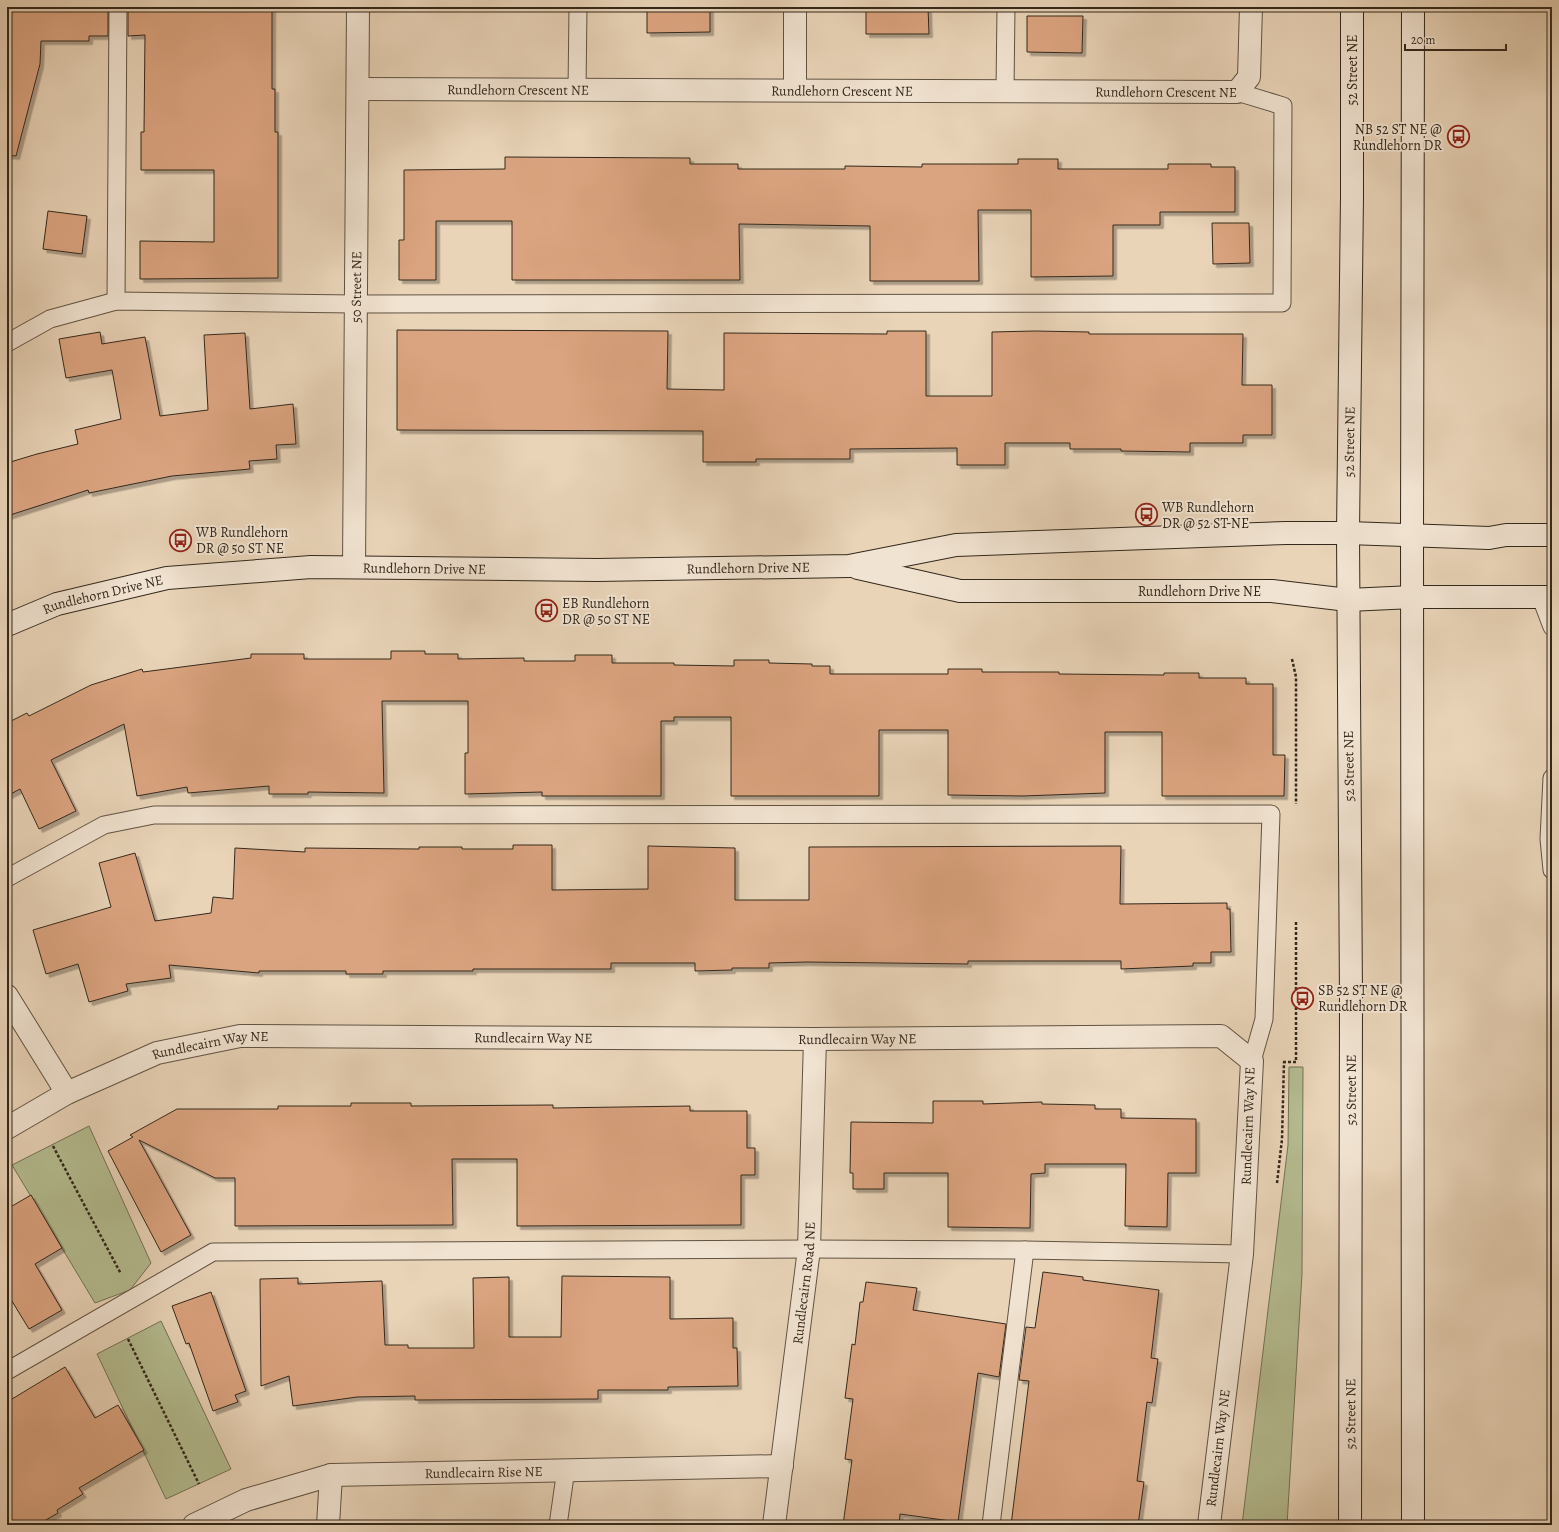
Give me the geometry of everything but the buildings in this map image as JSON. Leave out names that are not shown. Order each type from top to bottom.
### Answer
[{"type":"street","name":"50 Street NE","points":[[354,567],[354,304],[358,7]]},
{"type":"street","points":[[795,7],[795,90]]},
{"type":"street","name":"Rundlehorn Crescent NE","points":[[358,89],[1237,92],[1249,77],[1251,7]]},
{"type":"street","name":"52 Street NE","points":[[1350,1525],[1351,1000],[1348,533],[1352,204],[1352,7]]},
{"type":"street","points":[[1413,1525],[1412,535],[1414,7]]},
{"type":"street","name":"Rundlehorn Drive NE","points":[[7,625],[57,604],[167,578],[311,567],[597,570],[849,566],[956,545],[1286,533],[1348,533],[1489,538],[1506,535],[1552,535]]},
{"type":"street","name":"Rundlehorn Drive NE","points":[[849,566],[960,591],[1272,591],[1348,600],[1413,597],[1547,598]]},
{"type":"street","points":[[7,996],[66,1093]]},
{"type":"street","name":"Rundlecairn Way NE","points":[[7,1128],[66,1093],[157,1053],[240,1036],[815,1039],[1220,1036],[1252,1060],[1242,1254],[1209,1525]]},
{"type":"street","name":"Rundlecairn Road NE","points":[[774,1525],[809,1249],[815,1039]]},
{"type":"street","name":"Rundlecairn Rise NE","points":[[194,1525],[246,1500],[331,1475],[566,1469],[782,1466]]},
{"type":"street","points":[[328,1525],[331,1475]]},
{"type":"lane","points":[[116,301],[118,7]]},
{"type":"lane","points":[[577,90],[578,7]]},
{"type":"lane","points":[[1005,91],[1006,7]]},
{"type":"lane","points":[[7,343],[50,319],[116,301],[354,304],[1282,303],[1283,106],[1237,92]]},
{"type":"lane","points":[[1547,598],[1552,627]]},
{"type":"lane","points":[[1552,778],[1549,839],[1552,870]]},
{"type":"lane","points":[[7,878],[104,825],[154,815],[1271,814],[1264,1019],[1252,1060]]},
{"type":"lane","points":[[7,1371],[212,1252],[809,1249],[1025,1250],[1242,1254]]},
{"type":"lane","points":[[991,1525],[1025,1250]]},
{"type":"lane","points":[[558,1525],[566,1469]]},
{"type":"path","points":[[53,1146],[122,1276]]},
{"type":"path","points":[[128,1339],[199,1484]]},
{"type":"green space","points":[[1289,1067],[1303,1067],[1302,1274],[1287,1525],[1242,1525],[1288,1145]]},
{"type":"green space","points":[[89,1126],[151,1263],[130,1290],[95,1303],[12,1165]]},
{"type":"green space","points":[[161,1321],[231,1469],[166,1499],[97,1354]]},
{"type":"place","name":"NB 52 ST NE @ Rundlehorn DR","points":[[1458,137]]},
{"type":"place","name":"WB Rundlehorn DR @ 52 ST NE","points":[[1146,515]]},
{"type":"place","name":"WB Rundlehorn DR @ 50 ST NE","points":[[181,540]]},
{"type":"place","name":"EB Rundlehorn DR @ 50 ST NE","points":[[546,611]]},
{"type":"place","name":"SB 52 ST NE @ Rundlehorn DR","points":[[1303,998]]}]
